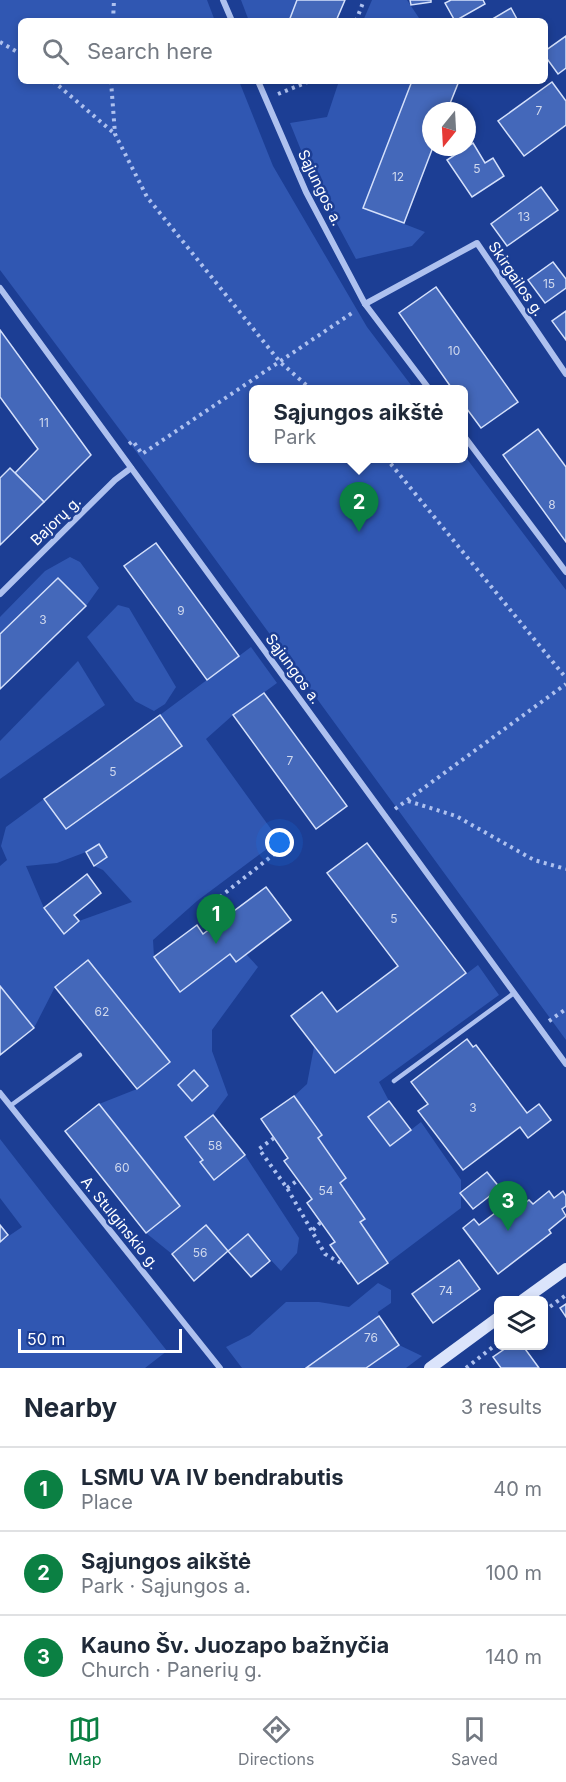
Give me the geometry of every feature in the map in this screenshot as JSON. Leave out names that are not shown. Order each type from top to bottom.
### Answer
[{"type":"street","points":[[223,0],[231,18]]},
{"type":"street","name":"Sąjungos a.","points":[[259,84],[306,192],[365,304],[426,385]]},
{"type":"street","name":"Skirgailos g.","points":[[365,304],[477,243],[566,374]]},
{"type":"street","name":"Sąjungos a.","points":[[0,288],[566,1064]]},
{"type":"street","points":[[468,441],[566,572]]},
{"type":"street","name":"Bajorų g.","points":[[0,594],[131,468]]},
{"type":"street","name":"A. Stulginskio g.","points":[[0,1093],[220,1368]]},
{"type":"street","points":[[529,1296],[566,1269]]},
{"type":"street","points":[[430,1368],[494,1321]]},
{"type":"lane","points":[[394,1081],[514,993]]},
{"type":"lane","points":[[10,1106],[80,1055]]},
{"type":"path","points":[[113,18],[114,0]]},
{"type":"path","points":[[357,18],[364,0]]},
{"type":"path","points":[[0,42],[18,52]]},
{"type":"path","points":[[57,84],[115,134],[147,197],[280,362],[306,385]]},
{"type":"path","points":[[111,84],[115,134]]},
{"type":"path","points":[[266,99],[303,84]]},
{"type":"path","points":[[119,451],[133,441],[142,454],[365,304]]},
{"type":"path","points":[[389,463],[566,678]]},
{"type":"path","points":[[385,816],[566,684]]},
{"type":"path","points":[[407,800],[456,816],[534,860],[566,869]]},
{"type":"path","points":[[222,920],[211,904],[292,840]]},
{"type":"path","points":[[539,1028],[566,1010]]},
{"type":"path","points":[[274,1138],[259,1149],[287,1188],[325,1254],[344,1265]]},
{"type":"path","points":[[287,1188],[298,1180]]},
{"type":"path","points":[[313,1230],[321,1222]]},
{"type":"path","points":[[548,1308],[566,1295]]},
{"type":"path","points":[[466,1368],[494,1346]]},
{"type":"shaded area","points":[[0,0],[207,0],[214,18],[18,18],[18,84],[240,84],[273,166],[367,327],[411,385],[249,385],[249,463],[468,463],[468,460],[566,590],[566,1040],[153,474],[0,270]]},
{"type":"shaded area","points":[[241,0],[297,0],[290,18],[248,18]]},
{"type":"shaded area","points":[[372,0],[407,0],[419,18],[364,18]]},
{"type":"shaded area","points":[[338,84],[411,84],[363,208],[425,232],[412,246],[356,259],[311,175],[290,123],[327,117]]},
{"type":"shaded area","points":[[70,557],[80,562],[99,588],[86,606],[58,578],[0,634],[0,617],[45,571]]},
{"type":"shaded area","points":[[118,605],[129,608],[176,687],[165,704],[154,711],[135,701],[87,637]]},
{"type":"shaded area","points":[[251,647],[277,683],[233,715],[206,739],[279,840],[197,901],[153,940],[154,957],[180,992],[230,954],[236,962],[246,954],[258,967],[212,1030],[212,1051],[228,1095],[213,1115],[185,1137],[203,1160],[200,1162],[245,1155],[299,1238],[297,1253],[281,1271],[248,1235],[228,1251],[206,1225],[172,1254],[146,1233],[180,1206],[99,1104],[137,1089],[170,1062],[88,960],[55,987],[34,1028],[0,986],[0,866],[7,860],[1,846],[6,827],[44,799],[66,829],[182,747],[160,715]],"holes":[[[99,844],[107,857],[94,866],[103,870],[132,902],[79,921],[64,933],[44,908],[26,866],[57,863],[86,852]],[[193,1071],[192,1100],[178,1085]]]},
{"type":"shaded area","points":[[78,661],[105,705],[0,779],[0,741]]},
{"type":"shaded area","points":[[478,965],[499,995],[379,1082],[389,1101],[368,1117],[390,1146],[421,1122],[461,1180],[461,1208],[388,1263],[360,1222],[365,1218],[340,1183],[346,1178],[318,1138],[322,1135],[294,1096],[307,1084],[314,1047],[335,1073]]},
{"type":"shaded area","points":[[0,1139],[167,1351],[145,1368],[0,1368],[0,1242],[22,1227],[0,1198]]},
{"type":"shaded area","points":[[378,1283],[391,1290],[391,1303],[378,1312],[379,1316],[306,1368],[242,1368],[226,1347],[250,1335],[286,1302],[319,1302],[349,1307]]},
{"type":"shaded area","points":[[399,1345],[422,1356],[406,1368],[366,1368]]},
{"type":"building","points":[[297,0],[345,0],[337,18],[290,18]]},
{"type":"building","points":[[410,0],[431,0],[431,2],[411,5]]},
{"type":"building","points":[[451,0],[483,0],[485,4],[460,18],[453,18],[445,3]]},
{"type":"building","points":[[511,8],[516,18],[494,18]]},
{"type":"building","points":[[566,36],[566,68],[558,74],[548,60],[548,49]]},
{"type":"building","points":[[552,82],[566,101],[566,125],[524,156],[498,121]]},
{"type":"building","points":[[411,84],[458,84],[451,102],[422,102],[422,156],[430,156],[404,223],[363,208]]},
{"type":"building","points":[[476,148],[485,163],[493,158],[504,176],[472,197],[447,160],[453,156],[476,156]]},
{"type":"building","points":[[541,187],[558,210],[507,246],[491,224]]},
{"type":"building","points":[[553,262],[566,279],[566,288],[545,303],[528,280]]},
{"type":"building","points":[[436,287],[518,402],[481,428],[468,410],[468,385],[449,385],[399,313]]},
{"type":"building","points":[[566,311],[566,340],[552,321]]},
{"type":"building","points":[[0,330],[91,455],[44,502],[15,473],[38,449],[0,397]]},
{"type":"building","points":[[538,429],[566,467],[566,542],[503,455]]},
{"type":"building","points":[[10,468],[44,502],[0,545],[0,478]]},
{"type":"building","points":[[156,543],[239,656],[207,680],[124,566]]},
{"type":"building","points":[[58,578],[86,606],[0,689],[0,634]]},
{"type":"building","points":[[264,693],[347,806],[316,829],[233,715]]},
{"type":"building","points":[[160,715],[182,746],[66,829],[44,799]]},
{"type":"building","points":[[367,843],[466,973],[335,1073],[291,1016],[322,992],[337,1012],[398,966],[327,873]]},
{"type":"building","points":[[99,844],[107,857],[94,866],[86,852]]},
{"type":"building","points":[[87,874],[101,893],[74,915],[79,921],[64,934],[44,908]]},
{"type":"building","points":[[266,887],[291,920],[236,962],[230,954],[180,992],[154,957],[197,925],[203,934]]},
{"type":"building","points":[[88,960],[170,1062],[137,1089],[55,987]]},
{"type":"building","points":[[0,986],[34,1028],[0,1055]]},
{"type":"building","points":[[467,1039],[473,1047],[476,1045],[527,1113],[539,1104],[551,1120],[528,1138],[520,1127],[463,1170],[418,1111],[428,1104],[411,1082]]},
{"type":"building","points":[[194,1070],[208,1086],[192,1101],[178,1085]]},
{"type":"building","points":[[294,1096],[322,1135],[318,1138],[346,1178],[340,1183],[365,1219],[360,1222],[388,1263],[358,1284],[330,1245],[335,1242],[307,1203],[312,1199],[284,1161],[288,1158],[261,1119]]},
{"type":"building","points":[[389,1101],[411,1130],[390,1146],[368,1117]]},
{"type":"building","points":[[99,1104],[180,1206],[146,1233],[65,1131]]},
{"type":"building","points":[[213,1115],[245,1155],[214,1180],[200,1162],[203,1160],[185,1137]]},
{"type":"building","points":[[487,1172],[500,1188],[473,1209],[460,1193]]},
{"type":"building","points":[[549,1191],[554,1198],[563,1191],[566,1196],[566,1206],[562,1209],[566,1216],[549,1230],[551,1233],[498,1274],[463,1228],[474,1219],[479,1225],[511,1201],[517,1209],[529,1200],[533,1204]]},
{"type":"building","points":[[0,1225],[8,1235],[0,1242]]},
{"type":"building","points":[[206,1225],[228,1251],[194,1281],[172,1254]]},
{"type":"building","points":[[248,1234],[270,1261],[251,1277],[228,1251]]},
{"type":"building","points":[[459,1260],[480,1289],[433,1323],[412,1294]]},
{"type":"building","points":[[566,1304],[566,1317],[560,1308]]},
{"type":"building","points":[[379,1316],[399,1345],[366,1368],[306,1368]]},
{"type":"building","points":[[503,1350],[526,1350],[539,1368],[501,1368],[493,1357]]},
{"type":"place","name":"Sąjungos aikštė","points":[[359,532]]},
{"type":"place","name":"LSMU VA IV bendrabutis","points":[[216,944]]},
{"type":"place","name":"Kauno Šv. Juozapo bažnyčia","points":[[508,1231]]}]
